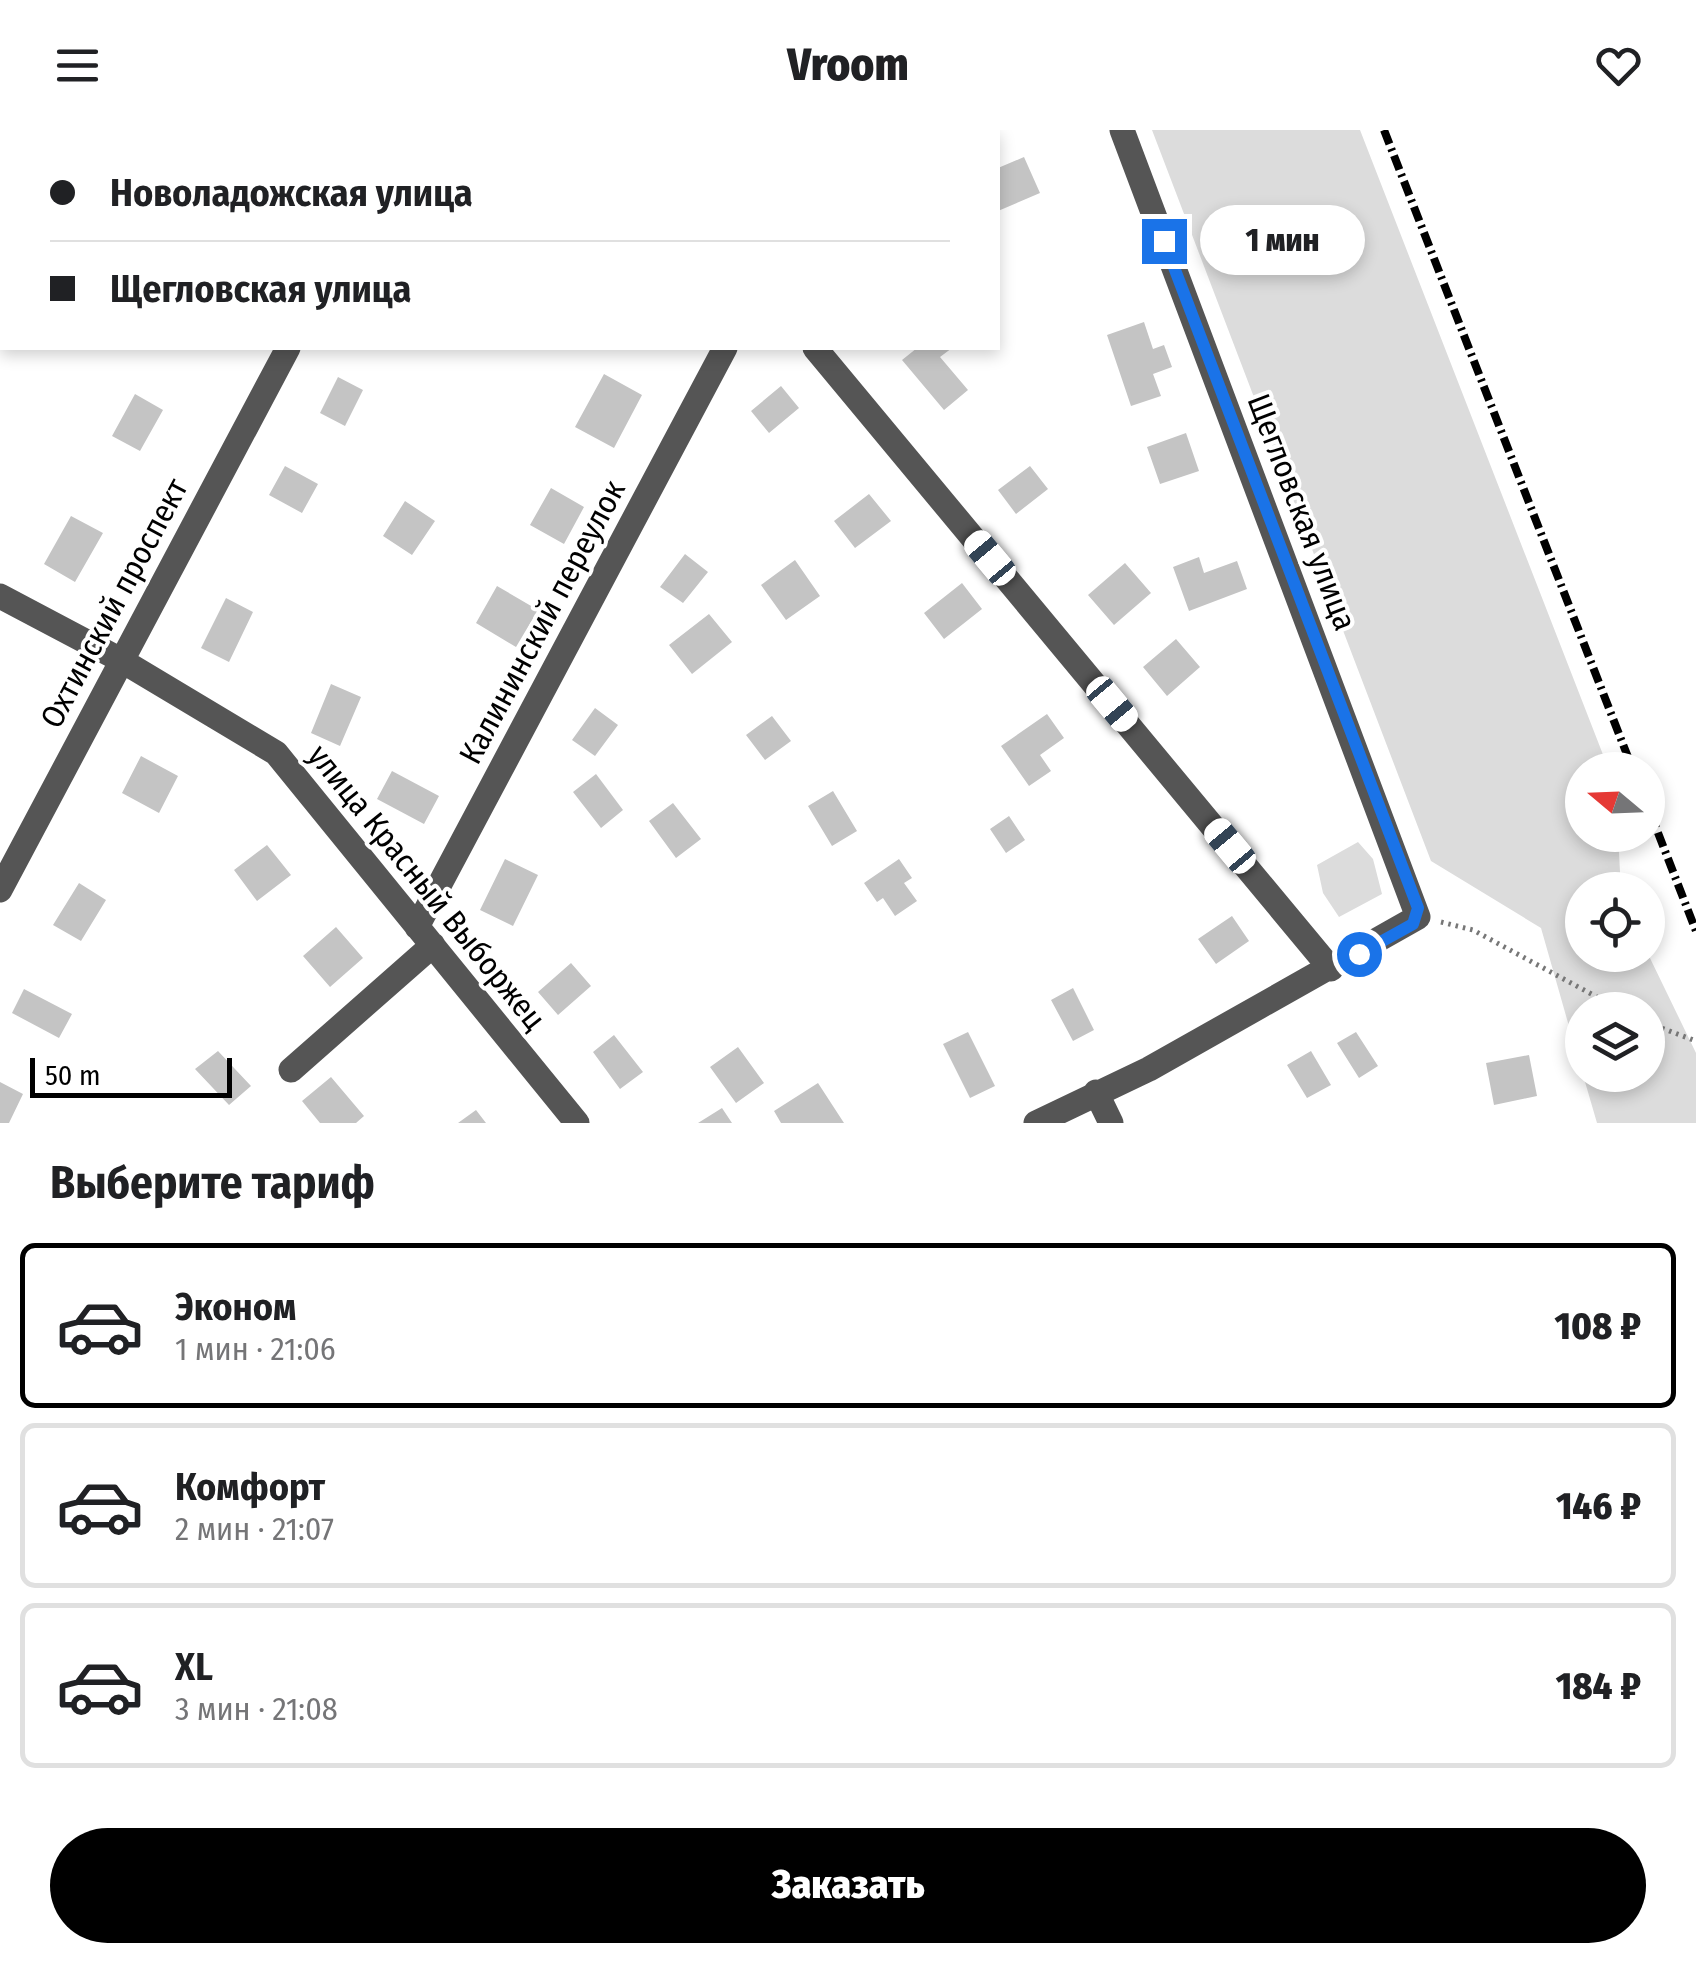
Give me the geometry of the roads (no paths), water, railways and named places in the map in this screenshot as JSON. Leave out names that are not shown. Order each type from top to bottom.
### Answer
[{"type":"street","name":"Щегловская улица","points":[[1122,130],[1418,917],[1332,968]]},
{"type":"street","name":"Охтинский проспект","points":[[0,890],[287,350]]},
{"type":"street","name":"Калининский переулок","points":[[425,936],[724,350]]},
{"type":"street","points":[[817,350],[1332,968],[1125,1082],[1096,1092],[1036,1123]]},
{"type":"street","name":"улица Красный Выборжец","points":[[0,596],[120,659],[276,753],[577,1123]]},
{"type":"street","points":[[291,1070],[425,936]]},
{"type":"street","points":[[1096,1092],[1111,1123]]},
{"type":"railway","points":[[1384,130],[1626,752]]},
{"type":"railway","points":[[1665,851],[1696,931]]}]
